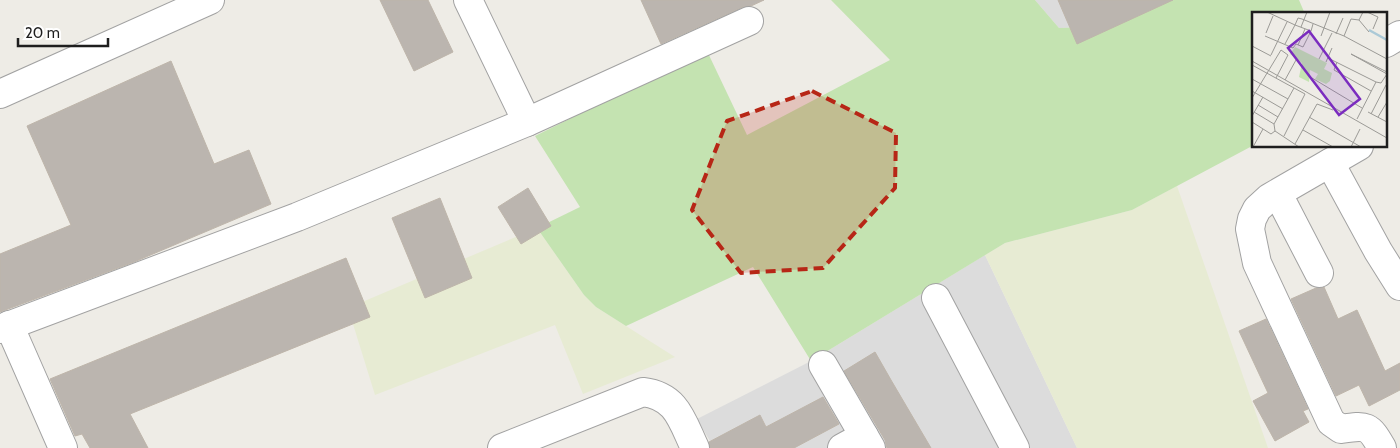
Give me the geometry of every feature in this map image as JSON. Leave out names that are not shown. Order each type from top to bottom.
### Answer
[{"type":"street","points":[[0,94],[210,0]]},
{"type":"street","points":[[468,0],[527,122]]},
{"type":"street","points":[[63,448],[5,327],[297,218],[527,122],[749,21]]},
{"type":"street","points":[[1388,42],[1400,35]]},
{"type":"street","points":[[1356,148],[1263,203],[1257,209],[1252,219],[1250,236],[1257,263],[1331,422],[1341,429],[1362,426],[1368,428],[1374,432],[1382,448]]},
{"type":"street","points":[[1330,163],[1378,251],[1400,286]]},
{"type":"street","points":[[1278,194],[1319,273]]},
{"type":"street","points":[[936,298],[1015,448]]},
{"type":"street","points":[[823,365],[859,444]]},
{"type":"street","points":[[502,448],[644,392],[658,394],[676,410],[695,448]]},
{"type":"highlighted area","points":[[812,91],[896,133],[895,188],[823,268],[741,273],[692,210],[727,121]]},
{"type":"shaded area","points":[[1035,0],[1150,0],[1090,27],[1059,28]]},
{"type":"shaded area","points":[[985,255],[1077,448],[714,448],[697,419],[811,361]]},
{"type":"green space","points":[[831,0],[1035,0],[1059,28],[1090,27],[1150,0],[1299,0],[1304,12],[1252,12],[1252,146],[1132,210],[1005,243],[811,361],[753,267],[626,326],[596,307],[584,295],[537,228],[580,207],[535,136],[707,51],[747,135],[890,60]]},
{"type":"green space","points":[[1177,186],[1268,448],[1077,448],[985,255],[1005,243],[1132,210]]},
{"type":"green space","points":[[537,228],[584,295],[596,307],[675,357],[583,394],[555,325],[375,395],[348,308]]},
{"type":"building","points":[[380,0],[428,0],[453,52],[414,71]]},
{"type":"building","points":[[641,0],[764,0],[751,6],[743,7],[661,44]]},
{"type":"building","points":[[1058,0],[1173,0],[1077,44]]},
{"type":"building","points":[[171,61],[214,164],[249,150],[271,204],[134,262],[0,312],[0,254],[71,225],[27,126]]},
{"type":"building","points":[[528,188],[551,226],[521,244],[498,207]]},
{"type":"building","points":[[440,198],[472,278],[425,298],[392,218]]},
{"type":"building","points":[[346,258],[370,317],[130,414],[148,448],[90,448],[82,434],[75,436],[50,379]]},
{"type":"building","points":[[1324,287],[1338,319],[1357,310],[1385,371],[1400,363],[1400,390],[1369,406],[1359,385],[1336,396],[1291,299],[1316,288]]},
{"type":"building","points":[[1266,319],[1308,409],[1303,411],[1309,422],[1275,441],[1253,401],[1268,393],[1239,331]]},
{"type":"building","points":[[875,352],[931,448],[887,448],[885,440],[844,371]]},
{"type":"building","points":[[823,397],[839,424],[794,448],[710,448],[709,442],[760,415],[766,427]]}]
